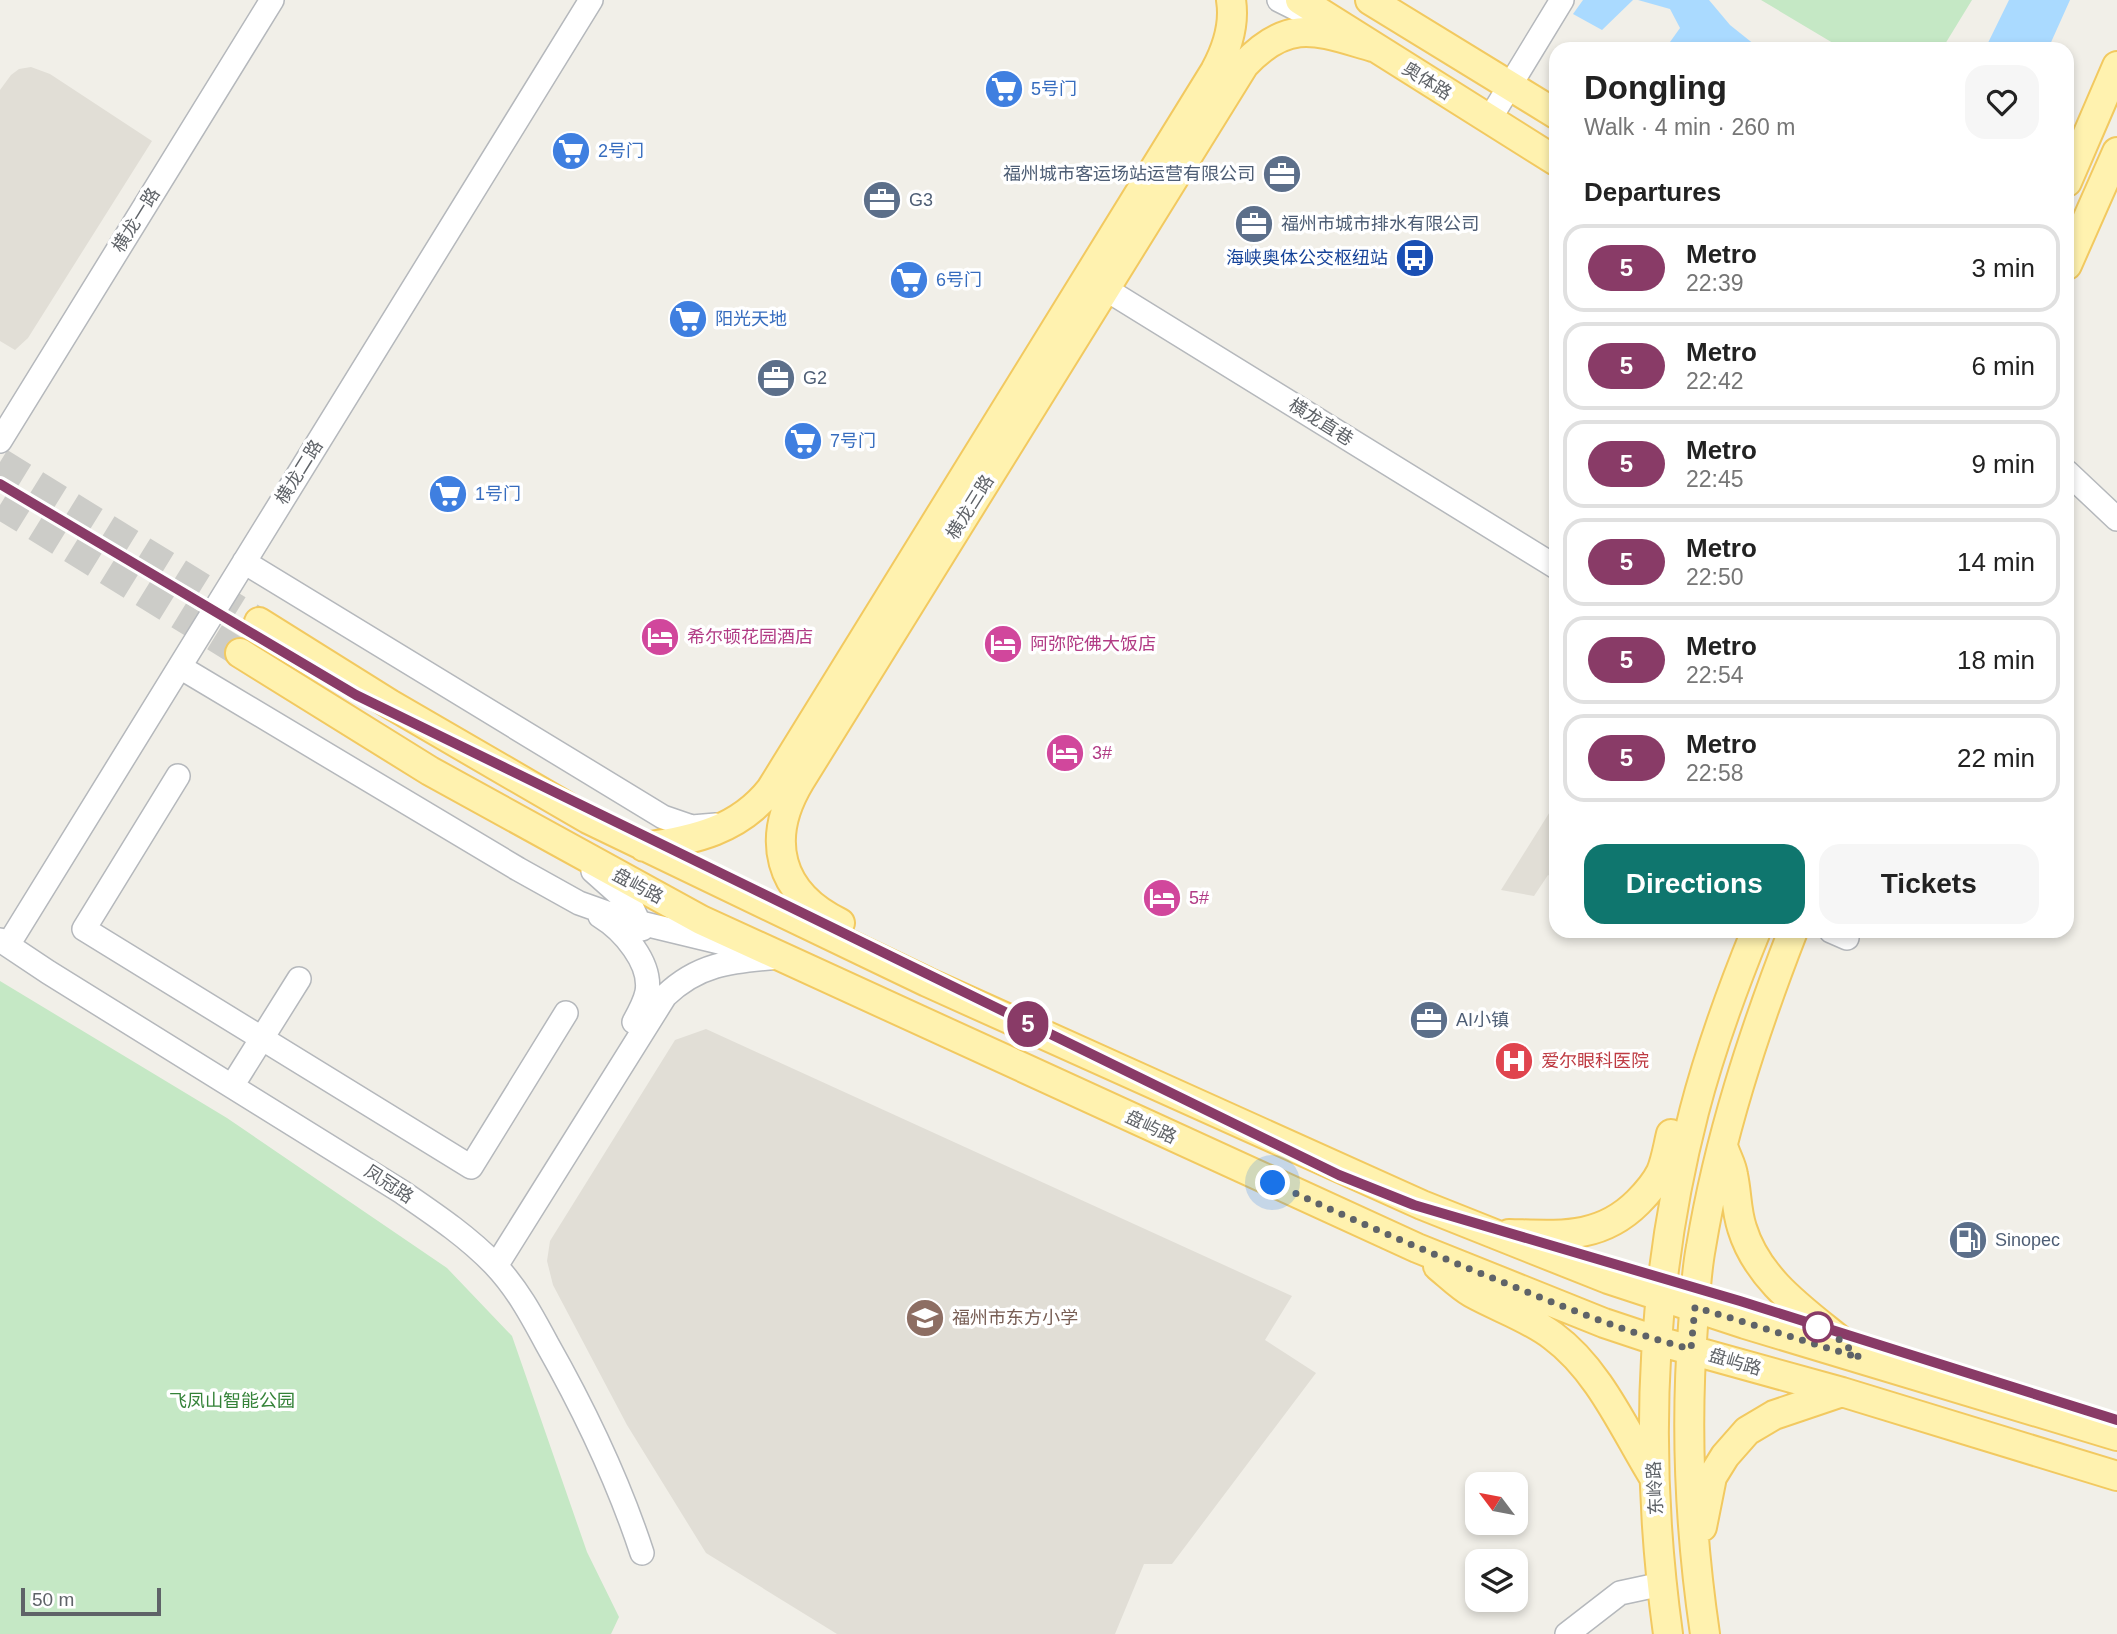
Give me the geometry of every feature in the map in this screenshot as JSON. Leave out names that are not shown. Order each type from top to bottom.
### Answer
[{"type":"main road","name":"横龙三路","points":[[984,1008],[912,960],[824,915],[805,901],[793,888],[786,872],[780,848],[782,830],[791,797],[1096,283],[1223,57],[1231,27],[1231,0]]},
{"type":"main road","name":"奥体路","points":[[1300,0],[1549,157]]},
{"type":"main road","points":[[1370,0],[1549,110]]},
{"type":"main road","name":"横龙三路","points":[[644,847],[696,838],[740,819],[762,800],[1096,283],[1236,77],[1264,46],[1278,37],[1311,31],[1373,47]]},
{"type":"main road","points":[[2074,166],[2117,66]]},
{"type":"main road","points":[[2074,249],[2117,152]]},
{"type":"main road","points":[[259,622],[390,704],[588,819],[984,1008],[1374,1184],[1489,1233],[1608,1279],[2117,1436]]},
{"type":"main road","name":"盘屿路","points":[[240,653],[430,771],[701,920],[1417,1248],[1604,1323],[2117,1476]]},
{"type":"main road","points":[[1489,1233],[1587,1233],[1611,1223],[1631,1209],[1652,1188],[1662,1169],[1674,1120],[1706,1072],[1729,1000],[1753,938]]},
{"type":"main road","name":"东岭路","points":[[1705,1634],[1695,1561],[1688,1423],[1700,1249],[1723,1145],[1750,1045],[1790,938]]},
{"type":"main road","name":"东岭路","points":[[1668,1634],[1653,1476],[1658,1340],[1669,1238],[1679,1180],[1706,1072]]},
{"type":"main road","points":[[1723,1145],[1733,1174],[1735,1205],[1743,1232],[1757,1260],[1775,1286],[1860,1358]]},
{"type":"main road","points":[[1417,1248],[1470,1292],[1519,1315],[1554,1336],[1574,1356],[1611,1406],[1653,1476]]},
{"type":"main road","points":[[1695,1561],[1712,1477],[1725,1456],[1747,1431],[1774,1415],[1842,1392]]},
{"type":"street","name":"横龙一路","points":[[0,441],[6,416],[272,0]]},
{"type":"street","name":"横龙二路","points":[[4,942],[180,667],[590,0]]},
{"type":"street","points":[[1279,0],[1373,47]]},
{"type":"street","points":[[1489,120],[1562,0]]},
{"type":"street","name":"横龙直巷","points":[[1096,283],[1549,563]]},
{"type":"street","points":[[2074,479],[2117,519]]},
{"type":"street","points":[[244,562],[663,817],[692,827],[711,826],[740,819]]},
{"type":"street","points":[[180,667],[579,903],[621,931],[646,976]]},
{"type":"street","points":[[178,776],[84,929],[471,1167],[566,1013]]},
{"type":"street","points":[[492,1262],[633,1024],[647,990],[645,945],[640,922],[622,895],[555,841]]},
{"type":"street","points":[[579,903],[604,913],[780,957]]},
{"type":"street","name":"凤冠路","points":[[4,942],[402,1192],[450,1226],[492,1262],[520,1297],[572,1388],[611,1472],[642,1553]]},
{"type":"street","points":[[492,1262],[666,996],[687,977],[714,965],[780,957]]},
{"type":"street","points":[[232,1086],[299,979]]},
{"type":"street","points":[[1567,1634],[1620,1592],[1662,1584]]},
{"type":"shaded area","points":[[31,67],[50,74],[152,141],[28,338],[15,350],[0,341],[0,90],[19,69]]},
{"type":"shaded area","points":[[1549,813],[1549,876],[1534,896],[1501,890]]},
{"type":"shaded area","name":"福州市东方小学","points":[[706,1029],[1292,1296],[1265,1340],[1316,1373],[1172,1564],[1144,1564],[1115,1634],[837,1634],[706,1553],[627,1425],[553,1285],[547,1261],[550,1241],[675,1040]]},
{"type":"green space","points":[[1761,0],[1972,0],[1946,42],[1831,42]]},
{"type":"green space","name":"飞凤山智能公园","points":[[0,981],[227,1118],[447,1268],[512,1336],[587,1552],[619,1617],[611,1634],[0,1634]]},
{"type":"water","points":[[1583,0],[1633,0],[1602,30],[1573,14]]},
{"type":"water","points":[[1638,0],[1709,0],[1730,25],[1751,42],[1670,42],[1680,28],[1670,9]]},
{"type":"water","points":[[2009,0],[2070,0],[2051,42],[1988,42]]},
{"type":"tunnel","points":[[0,462],[259,622]]},
{"type":"tunnel","points":[[0,505],[240,653]]},
{"type":"metro line","name":"5","points":[[0,484],[356,695],[1339,1175],[1414,1205],[1740,1301],[2117,1420]]},
{"type":"place","name":"5号门","points":[[1004,89]]},
{"type":"place","name":"2号门","points":[[571,151]]},
{"type":"place","name":"福州城市客运场站运营有限公司","points":[[1282,174]]},
{"type":"place","name":"G3","points":[[882,200]]},
{"type":"place","name":"福州市城市排水有限公司","points":[[1254,224]]},
{"type":"place","name":"海峡奥体公交枢纽站","points":[[1415,258]]},
{"type":"place","name":"6号门","points":[[909,280]]},
{"type":"place","name":"阳光天地","points":[[688,319]]},
{"type":"place","name":"G2","points":[[776,378]]},
{"type":"place","name":"7号门","points":[[803,441]]},
{"type":"place","name":"1号门","points":[[448,494]]},
{"type":"place","name":"希尔顿花园酒店","points":[[660,637]]},
{"type":"place","name":"阿弥陀佛大饭店","points":[[1003,644]]},
{"type":"place","name":"3#","points":[[1065,753]]},
{"type":"place","name":"5#","points":[[1162,898]]},
{"type":"place","name":"AI小镇","points":[[1429,1020]]},
{"type":"place","name":"爱尔眼科医院","points":[[1514,1061]]},
{"type":"place","name":"Sinopec","points":[[1968,1240]]},
{"type":"place","name":"福州市东方小学","points":[[925,1318]]},
{"type":"route","points":[[1273,1183],[1417,1248],[1604,1323],[1691,1349],[1695,1307],[1860,1358],[1815,1318],[1818,1327]]}]
